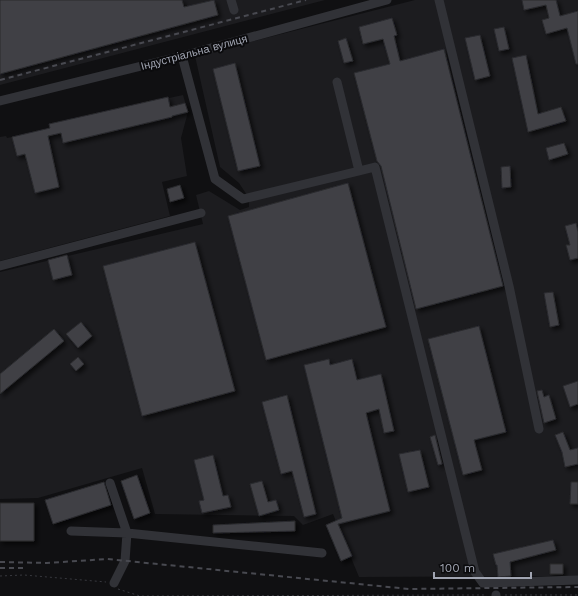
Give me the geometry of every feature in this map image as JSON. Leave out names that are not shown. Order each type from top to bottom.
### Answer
[{"type":"street","points":[[231,0],[234,10]]},
{"type":"street","name":"Індустріальна вулиця","points":[[0,101],[182,56],[387,0]]},
{"type":"street","points":[[439,0],[509,286],[539,429]]},
{"type":"street","points":[[182,56],[215,179],[243,199],[375,167],[476,572],[483,583],[578,580]]},
{"type":"street","points":[[337,82],[359,171]]},
{"type":"street","points":[[0,266],[201,213]]},
{"type":"street","points":[[110,483],[127,533],[125,561],[114,583]]},
{"type":"street","points":[[71,531],[127,533],[322,553]]},
{"type":"path","points":[[0,576],[24,575],[114,583],[118,590],[140,596],[578,595]]},
{"type":"shaded area","points":[[0,0],[325,0],[0,85]]},
{"type":"shaded area","points":[[415,0],[578,0],[578,576],[359,577],[333,514],[303,525],[294,516],[155,514],[142,468],[38,498],[0,499],[0,272],[203,224],[196,195],[209,191],[240,210],[249,207],[249,198],[239,183],[220,167],[195,56]]},
{"type":"shaded area","points":[[183,95],[188,112],[181,138],[187,176],[162,182],[170,216],[0,261],[0,137],[12,137],[50,128],[49,124]]},
{"type":"building","points":[[0,0],[182,0],[184,7],[214,0],[218,15],[0,74]]},
{"type":"building","points":[[522,0],[556,0],[560,16],[578,11],[578,64],[576,64],[567,28],[546,34],[542,20],[549,18],[546,5],[524,10]]},
{"type":"building","points":[[392,18],[397,35],[394,36],[400,61],[444,49],[503,286],[416,309],[381,166],[377,161],[354,73],[390,64],[383,39],[363,44],[359,27]]},
{"type":"building","points":[[504,27],[509,49],[499,51],[494,29]]},
{"type":"building","points":[[480,35],[490,76],[475,80],[465,38]]},
{"type":"building","points":[[346,38],[353,61],[344,63],[338,41]]},
{"type":"building","points":[[526,55],[538,114],[561,107],[566,121],[528,132],[512,58]]},
{"type":"building","points":[[235,63],[260,166],[238,171],[213,69]]},
{"type":"building","points":[[168,97],[170,107],[185,103],[188,112],[63,143],[61,133],[48,136],[59,187],[35,193],[25,154],[17,156],[12,137],[50,128],[49,124]]},
{"type":"building","points":[[564,143],[568,154],[549,160],[546,148]]},
{"type":"building","points":[[510,166],[511,187],[502,188],[501,167]]},
{"type":"building","points":[[348,183],[386,327],[266,360],[228,216]]},
{"type":"building","points":[[180,185],[184,198],[170,202],[167,189]]},
{"type":"building","points":[[576,223],[578,232],[578,258],[570,260],[566,245],[570,245],[565,226]]},
{"type":"building","points":[[195,242],[235,391],[142,416],[103,266]]},
{"type":"building","points":[[67,255],[72,275],[53,280],[48,260]]},
{"type":"building","points":[[553,292],[559,325],[550,327],[544,293]]},
{"type":"building","points":[[81,322],[92,336],[78,348],[66,334]]},
{"type":"building","points":[[479,326],[506,432],[474,440],[482,470],[463,475],[428,339]]},
{"type":"building","points":[[54,329],[64,341],[0,394],[0,374]]},
{"type":"building","points":[[78,357],[84,364],[76,371],[70,364]]},
{"type":"building","points":[[329,359],[330,365],[352,359],[357,380],[381,374],[394,431],[384,433],[379,409],[366,413],[390,511],[338,524],[352,556],[341,561],[326,525],[342,518],[304,365]]},
{"type":"building","points":[[578,381],[578,404],[570,407],[563,386]]},
{"type":"building","points":[[542,390],[544,397],[549,395],[556,419],[544,423],[537,391]]},
{"type":"building","points":[[287,395],[316,514],[304,517],[292,471],[281,474],[262,402]]},
{"type":"building","points":[[563,432],[570,450],[578,448],[578,464],[565,467],[562,452],[555,435]]},
{"type":"building","points":[[435,435],[442,464],[438,465],[430,437]]},
{"type":"building","points":[[420,450],[429,487],[408,492],[399,454]]},
{"type":"building","points":[[213,455],[223,496],[228,495],[231,507],[202,513],[199,501],[204,500],[194,460]]},
{"type":"building","points":[[137,475],[150,513],[134,519],[121,481]]},
{"type":"building","points":[[262,481],[268,502],[276,500],[279,510],[259,516],[250,484]]},
{"type":"building","points":[[104,482],[111,505],[53,524],[45,500]]},
{"type":"building","points":[[571,482],[578,482],[578,504],[570,504]]},
{"type":"building","points":[[0,503],[34,503],[34,541],[0,541]]},
{"type":"building","points":[[295,521],[295,531],[213,533],[213,525]]},
{"type":"building","points":[[553,540],[556,550],[510,562],[511,576],[498,577],[497,565],[493,554]]},
{"type":"building","points":[[550,564],[563,564],[563,574],[550,574]]},
{"type":"railway","points":[[0,80],[306,0]]},
{"type":"railway","points":[[0,562],[47,563],[107,559],[409,589],[578,587]]},
{"type":"railway","points":[[0,568],[26,568]]}]
